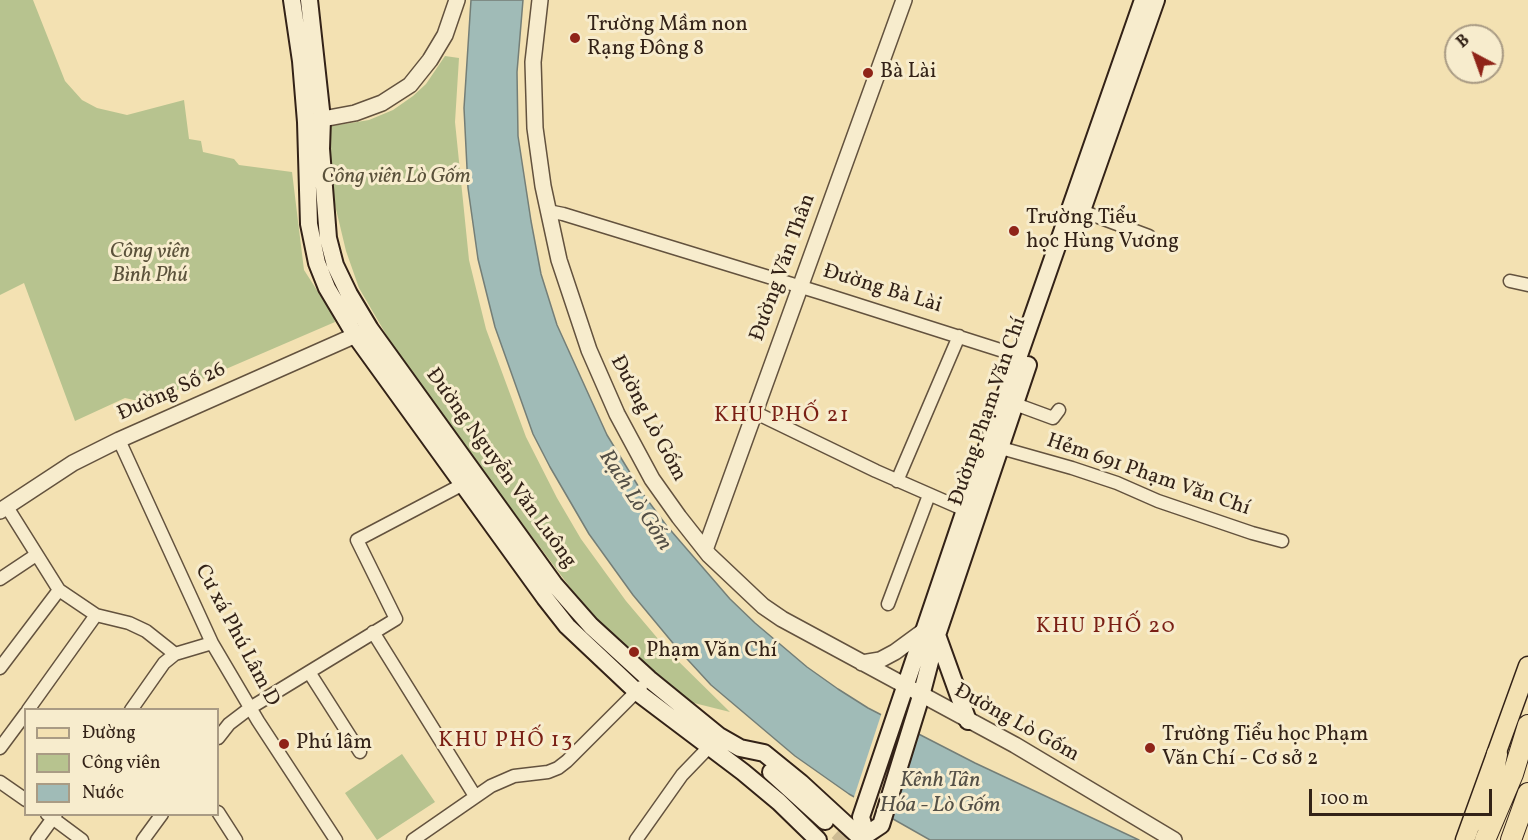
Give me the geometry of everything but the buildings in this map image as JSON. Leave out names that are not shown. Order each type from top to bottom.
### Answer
[{"type":"highway","points":[[1483,840],[1512,774],[1528,725]]},
{"type":"highway","points":[[1483,840],[1482,829],[1497,754]]},
{"type":"highway","points":[[1511,840],[1524,801]]},
{"type":"highway","points":[[1525,840],[1528,830]]},
{"type":"main road","name":"Đường Nguyễn Văn Luông","points":[[292,0],[301,61],[321,149],[328,238],[335,265],[363,332],[470,480],[591,626],[649,679],[719,736],[734,754]]},
{"type":"main road","name":"Đường Nguyễn Văn Luông","points":[[309,0],[314,120]]},
{"type":"main road","name":"Đường Phạm Văn Chí","points":[[865,838],[861,817],[905,686],[931,632],[1001,448],[1015,404],[1025,358],[1143,0]]},
{"type":"main road","name":"Đường Phạm Văn Chí","points":[[865,838],[880,825],[916,713],[921,696],[931,632],[965,510],[1082,211],[1156,0]]},
{"type":"main road","name":"Đường Nguyễn Văn Luông","points":[[470,480],[545,598],[567,626],[637,692],[708,748],[734,754],[764,753],[865,838]]},
{"type":"main road","points":[[931,632],[968,721]]},
{"type":"main road","points":[[1466,840],[1481,792],[1528,666]]},
{"type":"main road","points":[[734,754],[745,769],[828,836]]},
{"type":"main road","points":[[734,754],[736,775],[807,840]]},
{"type":"street","points":[[314,120],[355,112],[382,103],[410,85],[430,60],[445,35],[457,0]]},
{"type":"street","name":"Đường Lò Gốm","points":[[540,0],[533,62],[535,128],[548,211],[559,260],[578,321],[617,414],[658,489],[705,550],[763,606],[791,625],[1035,756],[1174,840]]},
{"type":"street","name":"Đường Văn Thân","points":[[705,550],[904,0]]},
{"type":"street","name":"Đường Bà Lài","points":[[548,211],[801,287],[1025,358]]},
{"type":"street","points":[[1082,211],[1149,236]]},
{"type":"street","points":[[1510,281],[1528,285]]},
{"type":"street","name":"Đường Số 26","points":[[4,509],[73,463],[119,440],[363,332]]},
{"type":"street","points":[[897,481],[959,336]]},
{"type":"street","points":[[1015,404],[1053,418],[1059,410]]},
{"type":"street","points":[[754,412],[897,481],[965,510]]},
{"type":"street","name":"Cư xá Phú Lâm D","points":[[119,440],[212,643],[250,708],[336,840]]},
{"type":"street","name":"Hẻm 691 Phạm Văn Chí","points":[[1001,448],[1072,468],[1252,533],[1282,541]]},
{"type":"street","points":[[219,737],[230,724],[250,708],[396,619],[357,540],[470,480]]},
{"type":"street","points":[[888,604],[929,495]]},
{"type":"street","points":[[4,509],[59,590],[96,615],[129,623],[146,631],[175,654]]},
{"type":"street","points":[[0,579],[36,555]]},
{"type":"street","points":[[0,668],[59,590]]},
{"type":"street","points":[[29,708],[96,615]]},
{"type":"street","points":[[373,632],[475,796]]},
{"type":"street","points":[[862,663],[880,660],[931,632]]},
{"type":"street","points":[[132,708],[164,663],[175,654],[212,643]]},
{"type":"street","points":[[309,672],[360,752]]},
{"type":"street","points":[[413,840],[491,786],[514,776],[548,772],[558,768],[649,679]]},
{"type":"street","points":[[0,747],[24,715]]},
{"type":"street","points":[[636,840],[682,775],[708,748]]},
{"type":"street","points":[[0,782],[24,799]]},
{"type":"street","points":[[219,814],[236,840]]},
{"type":"street","points":[[38,840],[52,816],[82,840]]},
{"type":"street","points":[[143,840],[161,816]]},
{"type":"green space","name":"Công viên Bình Phú","points":[[0,0],[33,0],[65,81],[82,100],[97,108],[127,115],[184,100],[189,139],[201,141],[203,152],[234,159],[239,165],[292,172],[304,270],[333,315],[335,322],[147,403],[125,398],[75,421],[24,283],[0,295]]},
{"type":"green space","name":"Công viên Lò Gốm","points":[[445,56],[459,58],[455,122],[469,260],[486,329],[526,437],[581,539],[626,601],[670,653],[730,712],[682,700],[629,652],[581,602],[432,403],[387,336],[359,288],[346,251],[335,205],[326,127],[369,120],[393,110],[426,84]]},
{"type":"green space","points":[[402,754],[435,802],[377,840],[345,793]]},
{"type":"water","name":"Kênh Tân Hóa - Lò Gốm","points":[[471,0],[523,0],[517,72],[518,136],[541,274],[557,325],[607,435],[643,494],[666,525],[730,599],[755,623],[807,667],[838,689],[868,708],[975,763],[1139,840],[930,840],[849,794],[795,756],[711,685],[633,595],[589,534],[533,434],[495,327],[478,259],[468,188],[464,108]]},
{"type":"pier","points":[[882,712],[918,730],[891,822],[853,800]]},
{"type":"tunnel","points":[[837,832],[846,840]]},
{"type":"place","name":"Trường Mầm non Rạng Đông 8","points":[[575,38]]},
{"type":"place","name":"Bà Lài","points":[[868,73]]},
{"type":"place","name":"Trường Tiểu học Hùng Vương","points":[[1014,231]]},
{"type":"place","name":"Phạm Văn Chí","points":[[634,652]]},
{"type":"place","name":"Phú lâm","points":[[284,744]]},
{"type":"place","name":"Trường Tiểu học Phạm Văn Chí - Cơ sở 2","points":[[1150,748]]},
{"type":"district","name":"KHU PHỐ 21","points":[[782,417]]},
{"type":"district","name":"KHU PHỐ 20","points":[[1106,628]]},
{"type":"district","name":"KHU PHỐ 13","points":[[506,742]]},
{"type":"water label","name":"Rạch Lò Gốm","points":[[634,501]]}]
